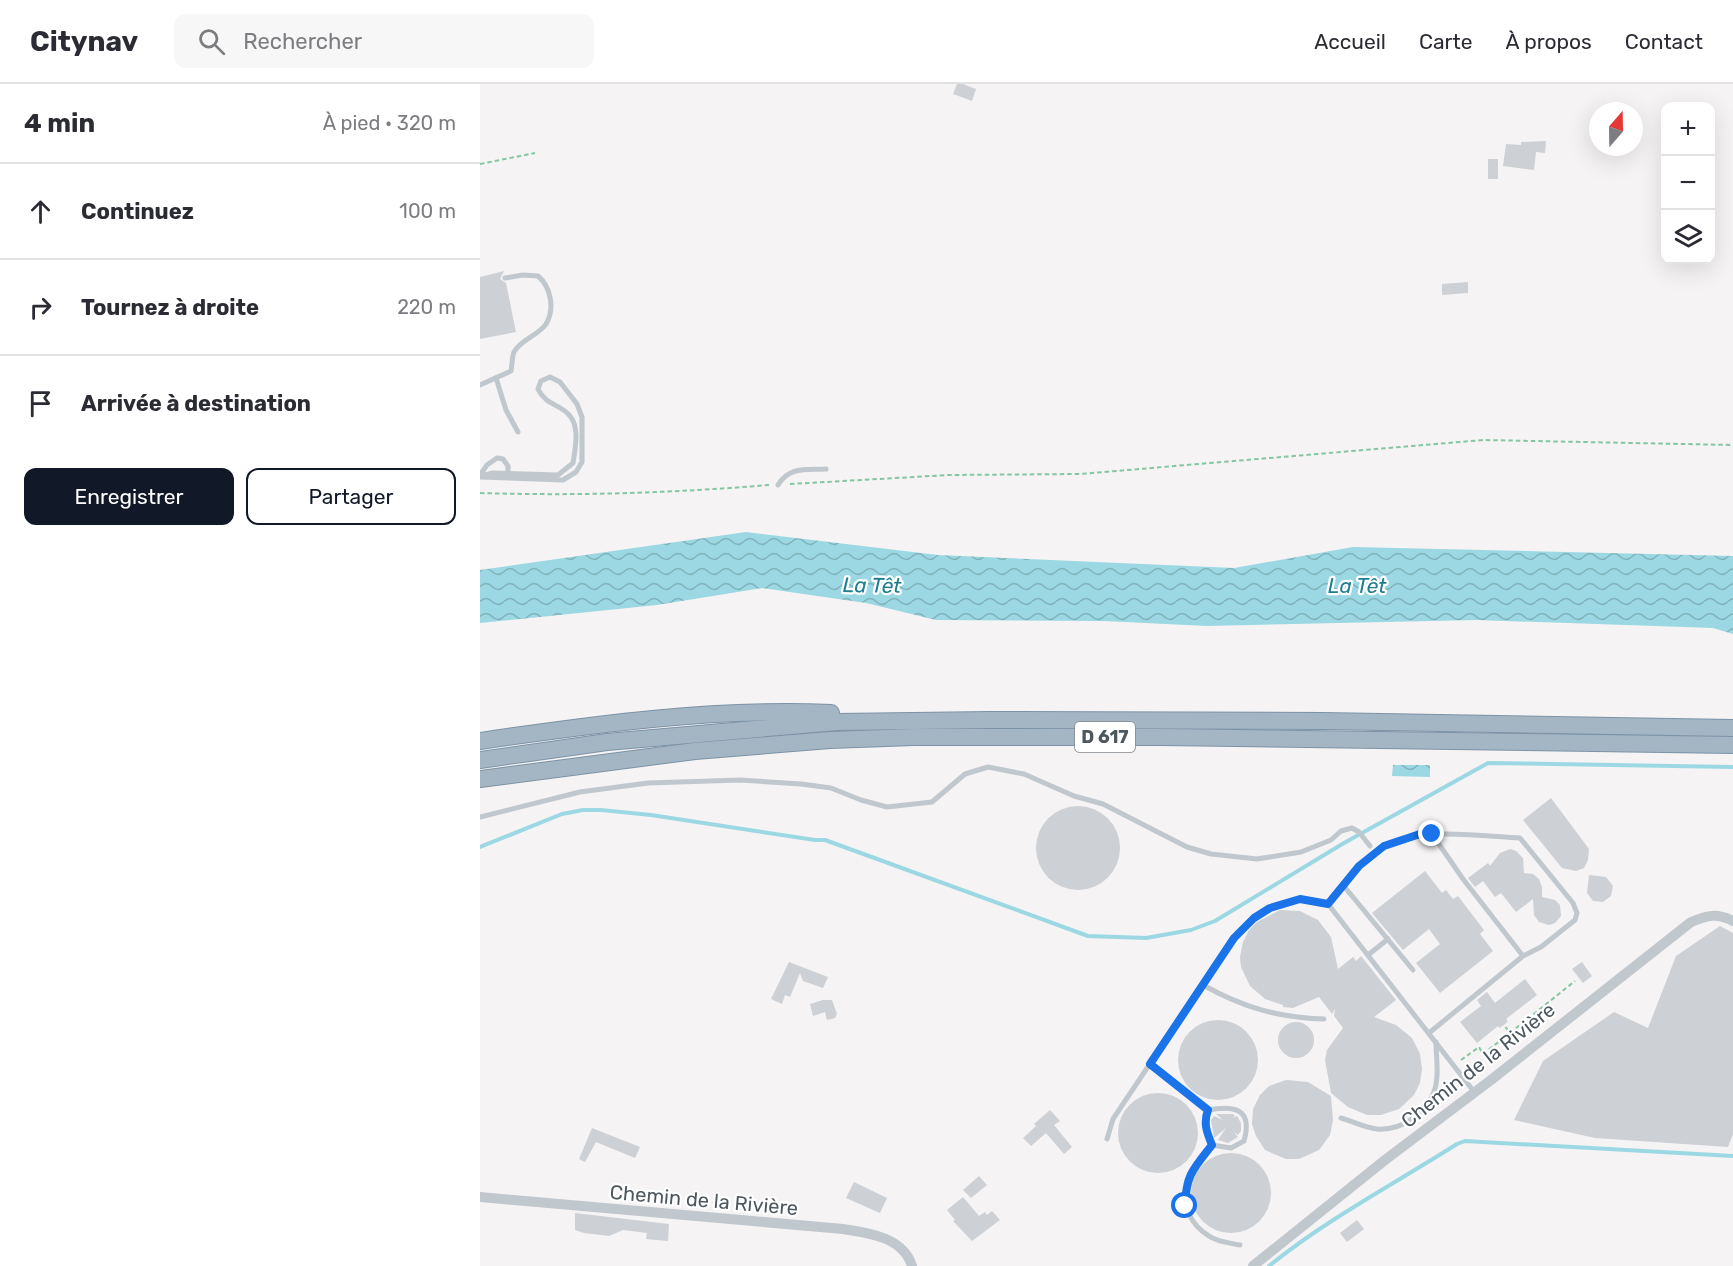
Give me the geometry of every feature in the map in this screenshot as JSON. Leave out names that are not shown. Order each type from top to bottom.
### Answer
[{"type":"highway","points":[[480,741],[598,724],[704,715],[816,713],[989,720]]},
{"type":"highway","name":"D 617","points":[[480,760],[607,742],[826,723],[989,720],[1733,728]]},
{"type":"highway","name":"D 617","points":[[480,779],[695,751],[830,740],[915,737],[1161,737],[1733,745]]},
{"type":"street","name":"Chemin de la Rivière","points":[[1253,1266],[1385,1160],[1475,1093],[1691,922],[1713,914],[1733,921]]},
{"type":"street","name":"Chemin de la Rivière","points":[[480,1197],[843,1229],[884,1238],[900,1247],[912,1266]]},
{"type":"lane","points":[[480,386],[511,371],[514,352],[546,324],[551,298],[548,286],[538,276],[523,275],[505,278]]},
{"type":"lane","points":[[550,377],[560,382],[577,404],[582,417],[582,462],[576,472],[563,480],[480,476],[494,473],[558,475],[573,463],[575,436],[570,416],[542,397],[538,389],[541,381],[550,377]]},
{"type":"lane","points":[[496,378],[506,410],[518,432]]},
{"type":"lane","points":[[480,476],[487,465],[497,458],[503,459],[508,466],[508,473]]},
{"type":"lane","points":[[778,485],[784,474],[793,471],[826,469]]},
{"type":"lane","points":[[480,817],[580,792],[648,783],[728,780],[831,788],[887,807],[898,806],[932,802],[965,774],[988,767],[1024,774],[1074,796],[1103,804],[1187,847],[1211,854],[1257,858],[1301,852],[1331,840],[1341,831],[1352,828],[1361,834],[1370,846]]},
{"type":"lane","points":[[1328,904],[1359,866],[1384,846],[1423,833],[1520,838],[1573,903],[1577,913],[1575,920],[1541,947],[1523,956],[1428,1033]]},
{"type":"lane","points":[[1432,834],[1463,879],[1523,956]]},
{"type":"lane","points":[[1343,885],[1413,970]]},
{"type":"lane","points":[[1107,1139],[1113,1119],[1234,938],[1254,918],[1270,908],[1300,899],[1328,904],[1475,1093]]},
{"type":"lane","points":[[1368,955],[1388,939]]},
{"type":"lane","points":[[1203,985],[1223,996],[1264,1012],[1308,1019],[1324,1019]]},
{"type":"lane","points":[[1341,1118],[1376,1129],[1394,1127],[1415,1118],[1433,1094],[1437,1075],[1436,1042]]},
{"type":"lane","points":[[1150,1064],[1208,1110],[1226,1107],[1237,1110],[1245,1117],[1248,1128],[1244,1141],[1232,1148],[1212,1145]]},
{"type":"lane","points":[[1208,1110],[1205,1118],[1206,1130],[1212,1145]]},
{"type":"lane","points":[[1212,1145],[1193,1168],[1186,1184],[1185,1206],[1191,1220],[1209,1237],[1240,1245]]},
{"type":"path","points":[[480,164],[535,153]]},
{"type":"path","points":[[480,493],[538,495],[678,492],[949,475],[1080,474],[1483,440],[1733,446]]},
{"type":"path","points":[[1454,1065],[1479,1047],[1484,1054],[1575,981]]},
{"type":"path","points":[[1504,1025],[1510,1033]]},
{"type":"water","name":"La Têt","points":[[746,532],[938,555],[1234,568],[1353,547],[1733,556],[1733,634],[1713,628],[1476,620],[1207,626],[1104,621],[936,620],[866,603],[762,588],[657,605],[480,623],[480,570]]},
{"type":"water","points":[[1393,765],[1430,765],[1430,777],[1392,776]]},
{"type":"building","points":[[957,84],[976,89],[972,101],[953,94]]},
{"type":"building","points":[[1546,141],[1545,153],[1536,152],[1534,170],[1503,166],[1506,144],[1521,145],[1521,142]]},
{"type":"building","points":[[1488,159],[1498,159],[1498,179],[1488,179]]},
{"type":"building","points":[[504,271],[500,279],[506,283],[516,332],[480,339],[480,277]]},
{"type":"building","points":[[1468,282],[1468,293],[1442,295],[1442,284]]},
{"type":"building","points":[[1551,798],[1589,849],[1588,860],[1584,868],[1576,871],[1562,868],[1523,820]]},
{"type":"building","points":[[1078,806],[1094,809],[1108,818],[1117,832],[1120,848],[1117,864],[1108,878],[1094,887],[1078,890],[1062,887],[1048,878],[1039,864],[1036,848],[1039,832],[1048,818],[1062,809]]},
{"type":"building","points":[[1510,849],[1523,858],[1524,873],[1533,874],[1539,879],[1542,897],[1555,900],[1560,905],[1561,916],[1555,923],[1549,925],[1539,922],[1534,915],[1533,899],[1516,912],[1501,893],[1495,897],[1483,881],[1475,887],[1468,878],[1488,863],[1490,866],[1500,853]]},
{"type":"building","points":[[1425,871],[1442,893],[1446,890],[1453,899],[1458,896],[1484,930],[1480,934],[1493,951],[1440,993],[1416,963],[1440,944],[1429,929],[1403,950],[1372,913]]},
{"type":"building","points":[[1589,875],[1606,877],[1613,886],[1611,896],[1603,902],[1593,901],[1587,893]]},
{"type":"building","points":[[1280,910],[1300,911],[1318,920],[1331,937],[1338,969],[1353,957],[1356,961],[1361,956],[1396,1000],[1374,1017],[1396,1025],[1412,1038],[1420,1054],[1422,1069],[1420,1083],[1414,1095],[1399,1109],[1381,1115],[1367,1115],[1348,1107],[1331,1093],[1325,1060],[1327,1050],[1343,1028],[1334,1016],[1335,1009],[1332,1014],[1319,997],[1293,1008],[1283,1007],[1283,1005],[1265,999],[1250,986],[1241,967],[1243,942],[1249,930],[1257,922]]},
{"type":"building","points":[[1720,926],[1733,933],[1733,1134],[1728,1147],[1595,1138],[1514,1120],[1543,1061],[1614,1012],[1648,1028],[1676,956]]},
{"type":"building","points":[[789,962],[828,977],[823,988],[803,981],[800,973],[790,997],[785,995],[782,1004],[771,999]]},
{"type":"building","points":[[1582,962],[1592,976],[1583,983],[1572,969]]},
{"type":"building","points":[[1525,979],[1537,995],[1506,1019],[1508,1021],[1504,1025],[1499,1028],[1498,1026],[1477,1043],[1460,1022],[1481,1006],[1477,1000],[1487,992],[1495,1003]]},
{"type":"building","points":[[832,1000],[837,1014],[835,1018],[827,1020],[825,1012],[813,1016],[810,1004]]},
{"type":"building","points":[[1218,1020],[1233,1023],[1246,1032],[1255,1045],[1258,1060],[1255,1075],[1246,1088],[1233,1097],[1218,1100],[1203,1097],[1190,1088],[1181,1075],[1178,1060],[1181,1045],[1190,1032],[1203,1023]]},
{"type":"building","points":[[1296,1022],[1309,1027],[1314,1040],[1309,1053],[1296,1058],[1283,1053],[1278,1040],[1283,1027]]},
{"type":"building","points":[[1286,1080],[1308,1082],[1331,1096],[1333,1120],[1330,1135],[1319,1150],[1299,1159],[1286,1159],[1265,1150],[1252,1124],[1253,1109],[1260,1095],[1269,1086]]},
{"type":"building","points":[[1158,1093],[1173,1096],[1186,1105],[1195,1118],[1198,1133],[1195,1148],[1186,1161],[1173,1170],[1158,1173],[1143,1170],[1130,1161],[1121,1148],[1118,1133],[1121,1118],[1130,1105],[1143,1096]]},
{"type":"building","points":[[1050,1110],[1060,1121],[1054,1125],[1072,1147],[1064,1154],[1046,1133],[1031,1146],[1023,1138]]},
{"type":"building","points":[[1216,1114],[1232,1114],[1235,1115],[1233,1118],[1237,1116],[1241,1123],[1241,1131],[1238,1135],[1234,1132],[1238,1137],[1228,1143],[1218,1140],[1226,1128],[1214,1138],[1211,1120],[1214,1116],[1223,1120]]},
{"type":"building","points":[[592,1128],[640,1147],[635,1158],[596,1142],[585,1162],[579,1159]]},
{"type":"building","points":[[1231,1153],[1246,1156],[1259,1165],[1268,1178],[1271,1193],[1268,1208],[1259,1221],[1246,1230],[1231,1233],[1216,1230],[1203,1221],[1194,1208],[1191,1193],[1194,1178],[1203,1165],[1216,1156]]},
{"type":"building","points":[[979,1176],[987,1185],[971,1198],[963,1190]]},
{"type":"building","points":[[854,1182],[887,1198],[880,1213],[846,1198]]},
{"type":"building","points":[[963,1197],[979,1216],[985,1212],[987,1215],[992,1211],[1000,1220],[972,1241],[953,1221],[955,1220],[947,1210]]},
{"type":"building","points":[[575,1213],[669,1224],[668,1241],[646,1239],[647,1233],[623,1230],[609,1236],[584,1233],[575,1230]]},
{"type":"building","points":[[1357,1220],[1364,1229],[1347,1242],[1340,1233]]},
{"type":"waterway","points":[[480,847],[562,814],[583,810],[651,815],[825,840],[1088,936],[1146,938],[1191,930],[1215,921],[1344,843],[1488,763],[1733,767]]},
{"type":"waterway","points":[[1269,1266],[1337,1217],[1465,1141],[1733,1156]]},
{"type":"route","points":[[1185,1206],[1186,1184],[1193,1168],[1212,1145],[1206,1130],[1205,1118],[1208,1110],[1150,1064],[1234,938],[1254,918],[1270,908],[1300,899],[1328,904],[1359,866],[1384,846],[1423,833],[1432,834]]}]
